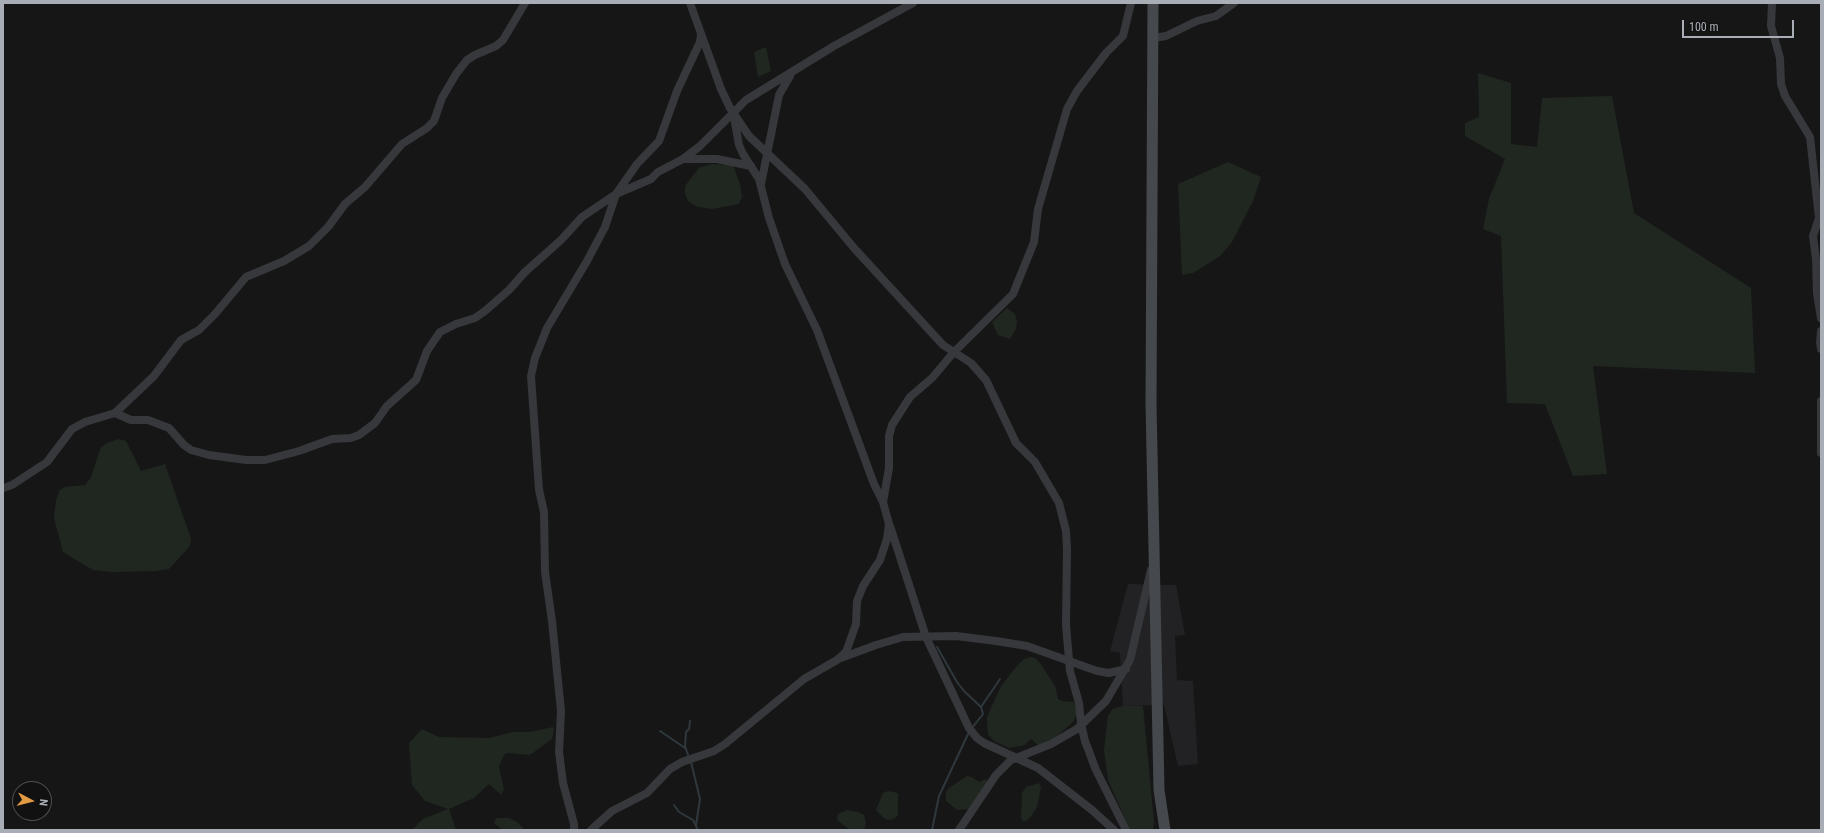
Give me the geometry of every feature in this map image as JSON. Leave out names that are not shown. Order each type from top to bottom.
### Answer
[{"type":"street","points":[[3,488],[12,485],[46,462],[72,429],[85,422],[115,413],[154,376],[182,340],[199,330],[215,314],[246,277],[284,261],[309,246],[328,227],[345,204],[365,187],[402,144],[427,128],[434,121],[442,98],[456,74],[467,60],[496,46],[503,40],[525,3]]},
{"type":"street","points":[[684,3],[693,13]]},
{"type":"street","points":[[690,3],[721,89],[733,112],[749,136],[767,151],[805,190],[854,248],[943,345],[971,363],[986,380],[1016,443],[1035,462],[1059,503],[1066,531],[1068,549],[1066,625],[1068,661],[1079,703],[1081,724],[1096,770],[1126,830]]},
{"type":"street","points":[[115,413],[131,420],[148,420],[169,428],[184,445],[192,450],[209,456],[246,460],[265,460],[299,451],[332,439],[351,438],[359,435],[375,423],[387,406],[416,380],[427,351],[440,332],[456,324],[475,318],[485,311],[509,290],[525,272],[561,240],[582,218],[616,194],[651,179],[658,172],[683,159],[700,146],[746,100],[834,46],[913,3]]},
{"type":"street","points":[[883,502],[889,468],[889,436],[892,425],[910,397],[932,378],[954,352],[1013,294],[1034,242],[1038,210],[1067,109],[1077,91],[1106,53],[1123,36],[1131,3]]},
{"type":"street","points":[[1153,3],[1151,404],[1158,790],[1165,830]]},
{"type":"street","points":[[1153,38],[1166,36],[1197,21],[1216,16],[1234,3]]},
{"type":"street","points":[[1772,3],[1771,26],[1780,58],[1781,84],[1785,96],[1810,137],[1819,218],[1813,236],[1816,259],[1817,293],[1821,318]]},
{"type":"street","points":[[574,830],[574,824],[563,783],[559,752],[561,711],[552,621],[545,572],[544,512],[539,490],[531,376],[534,358],[547,328],[587,261],[604,227],[616,194],[637,164],[659,141],[677,92],[700,42],[701,34]]},
{"type":"street","points":[[761,184],[779,95],[792,73]]},
{"type":"street","points":[[733,112],[742,154],[759,178],[769,218],[785,264],[817,330],[874,484],[883,502],[926,637],[969,728],[976,738],[984,743],[1038,768],[1092,810],[1114,830]]},
{"type":"street","points":[[683,159],[717,159],[751,166]]},
{"type":"street","points":[[1821,330],[1821,349]]},
{"type":"street","points":[[1821,401],[1821,453]]},
{"type":"street","points":[[837,660],[846,652],[852,640],[856,624],[857,601],[863,586],[880,560],[887,539],[889,524]]},
{"type":"street","points":[[959,830],[996,775],[1015,758],[1051,744],[1081,724],[1106,701],[1130,660],[1136,640],[1154,557]]},
{"type":"street","points":[[591,830],[612,811],[647,793],[670,769],[682,762],[714,751],[725,744],[804,679],[837,660],[876,645],[903,637],[956,636],[1027,646],[1097,671],[1109,673],[1126,669]]},
{"type":"shaded area","points":[[766,47],[771,71],[758,77],[754,52]]},
{"type":"shaded area","points":[[1478,73],[1511,83],[1511,144],[1537,147],[1542,98],[1612,96],[1634,213],[1751,288],[1755,373],[1593,366],[1607,474],[1573,476],[1545,404],[1507,403],[1501,236],[1483,229],[1489,199],[1505,159],[1465,136],[1465,123],[1479,117]]},
{"type":"shaded area","points":[[1228,162],[1261,177],[1253,201],[1232,242],[1220,256],[1193,273],[1182,275],[1178,184]]},
{"type":"shaded area","points":[[711,164],[733,165],[740,184],[742,197],[739,204],[712,209],[698,207],[689,202],[685,194],[685,186],[699,168]]},
{"type":"shaded area","points":[[1007,308],[1015,314],[1017,321],[1016,329],[1010,339],[998,335],[992,322]]},
{"type":"shaded area","points":[[119,439],[126,441],[141,471],[165,464],[191,539],[190,546],[169,569],[156,571],[112,572],[93,570],[63,552],[54,518],[56,500],[60,490],[65,487],[85,485],[91,477],[101,447],[107,443]]},
{"type":"shaded area","points":[[1128,584],[1176,585],[1185,635],[1175,636],[1177,680],[1193,681],[1198,764],[1178,766],[1164,705],[1123,706],[1120,653],[1110,651]]},
{"type":"shaded area","points":[[1030,657],[1035,658],[1040,663],[1055,686],[1058,699],[1062,701],[1074,702],[1077,713],[1073,722],[1057,736],[1044,744],[1038,745],[1031,739],[1025,745],[1009,748],[994,741],[988,734],[987,717],[1001,686],[1024,659]]},
{"type":"shaded area","points":[[1123,706],[1143,706],[1154,822],[1153,830],[1130,830],[1108,780],[1104,750],[1108,715],[1113,709]]},
{"type":"shaded area","points":[[553,727],[554,730],[552,739],[530,755],[506,753],[499,767],[504,789],[501,795],[489,784],[474,798],[449,809],[456,830],[412,830],[423,819],[448,809],[425,801],[412,785],[409,743],[422,729],[439,737],[489,738],[513,732],[530,732]]},
{"type":"shaded area","points":[[967,776],[972,777],[979,782],[986,779],[988,782],[969,809],[957,810],[946,801],[946,792],[949,788]]},
{"type":"shaded area","points":[[1039,783],[1041,787],[1037,807],[1030,818],[1023,821],[1021,818],[1022,793],[1026,787]]},
{"type":"shaded area","points":[[888,791],[898,793],[898,815],[890,820],[885,819],[876,810],[883,793]]},
{"type":"shaded area","points":[[847,810],[864,815],[866,823],[864,830],[850,830],[837,820],[838,814]]},
{"type":"shaded area","points":[[496,818],[509,818],[517,822],[525,830],[503,830],[494,823]]},
{"type":"waterway","points":[[937,647],[957,682],[981,707],[983,714],[972,728]]},
{"type":"waterway","points":[[981,707],[1000,679]]},
{"type":"waterway","points":[[689,758],[685,746],[686,732],[689,729],[690,721]]},
{"type":"waterway","points":[[660,731],[685,748]]},
{"type":"waterway","points":[[932,830],[939,796],[969,732]]},
{"type":"waterway","points":[[691,762],[700,799],[696,825]]},
{"type":"waterway","points":[[674,805],[679,812],[693,820],[698,830]]}]
